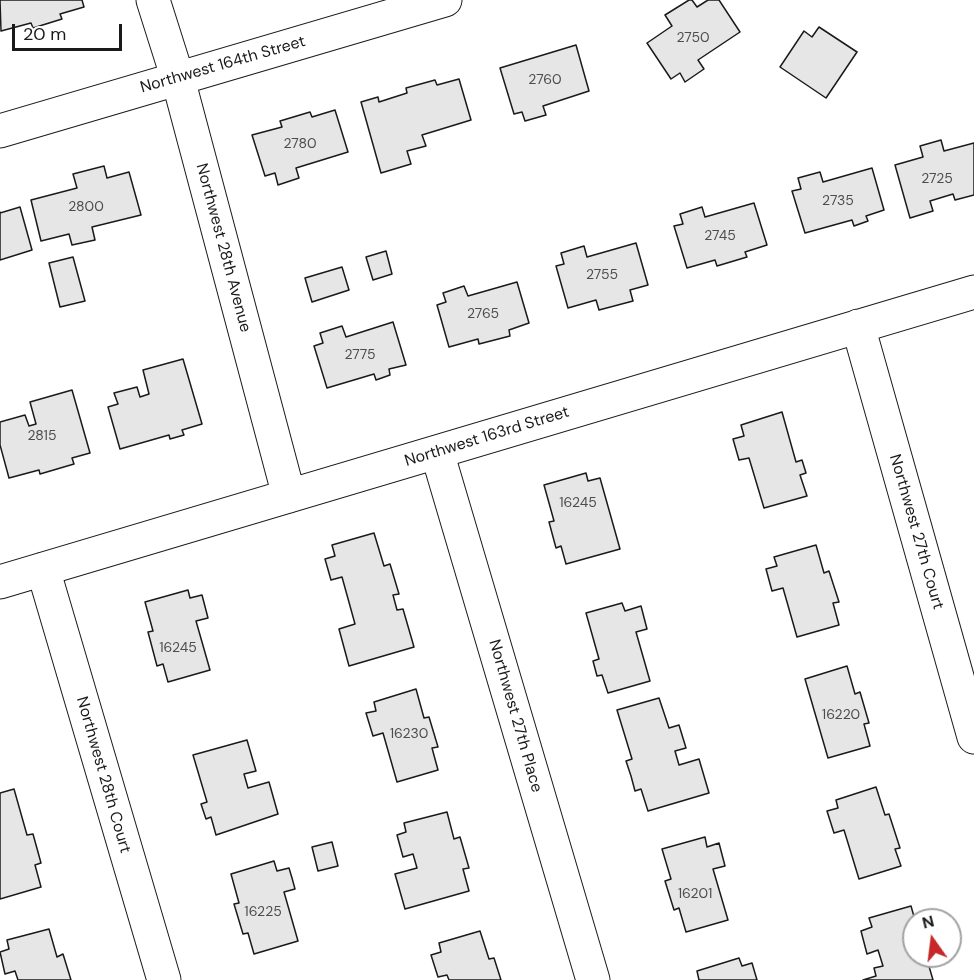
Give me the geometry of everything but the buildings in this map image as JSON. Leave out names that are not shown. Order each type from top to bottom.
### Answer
[{"type":"street","name":"Northwest 28th Avenue","points":[[153,0],[178,78],[289,496]]},
{"type":"street","name":"Northwest 164th Street","points":[[0,131],[445,0]]},
{"type":"street","name":"Northwest 163rd Street","points":[[0,582],[974,292]]},
{"type":"street","name":"Northwest 27th Court","points":[[858,326],[974,737]]},
{"type":"street","name":"Northwest 27th Place","points":[[437,452],[592,980]]},
{"type":"street","name":"Northwest 28th Court","points":[[43,569],[164,980]]}]
